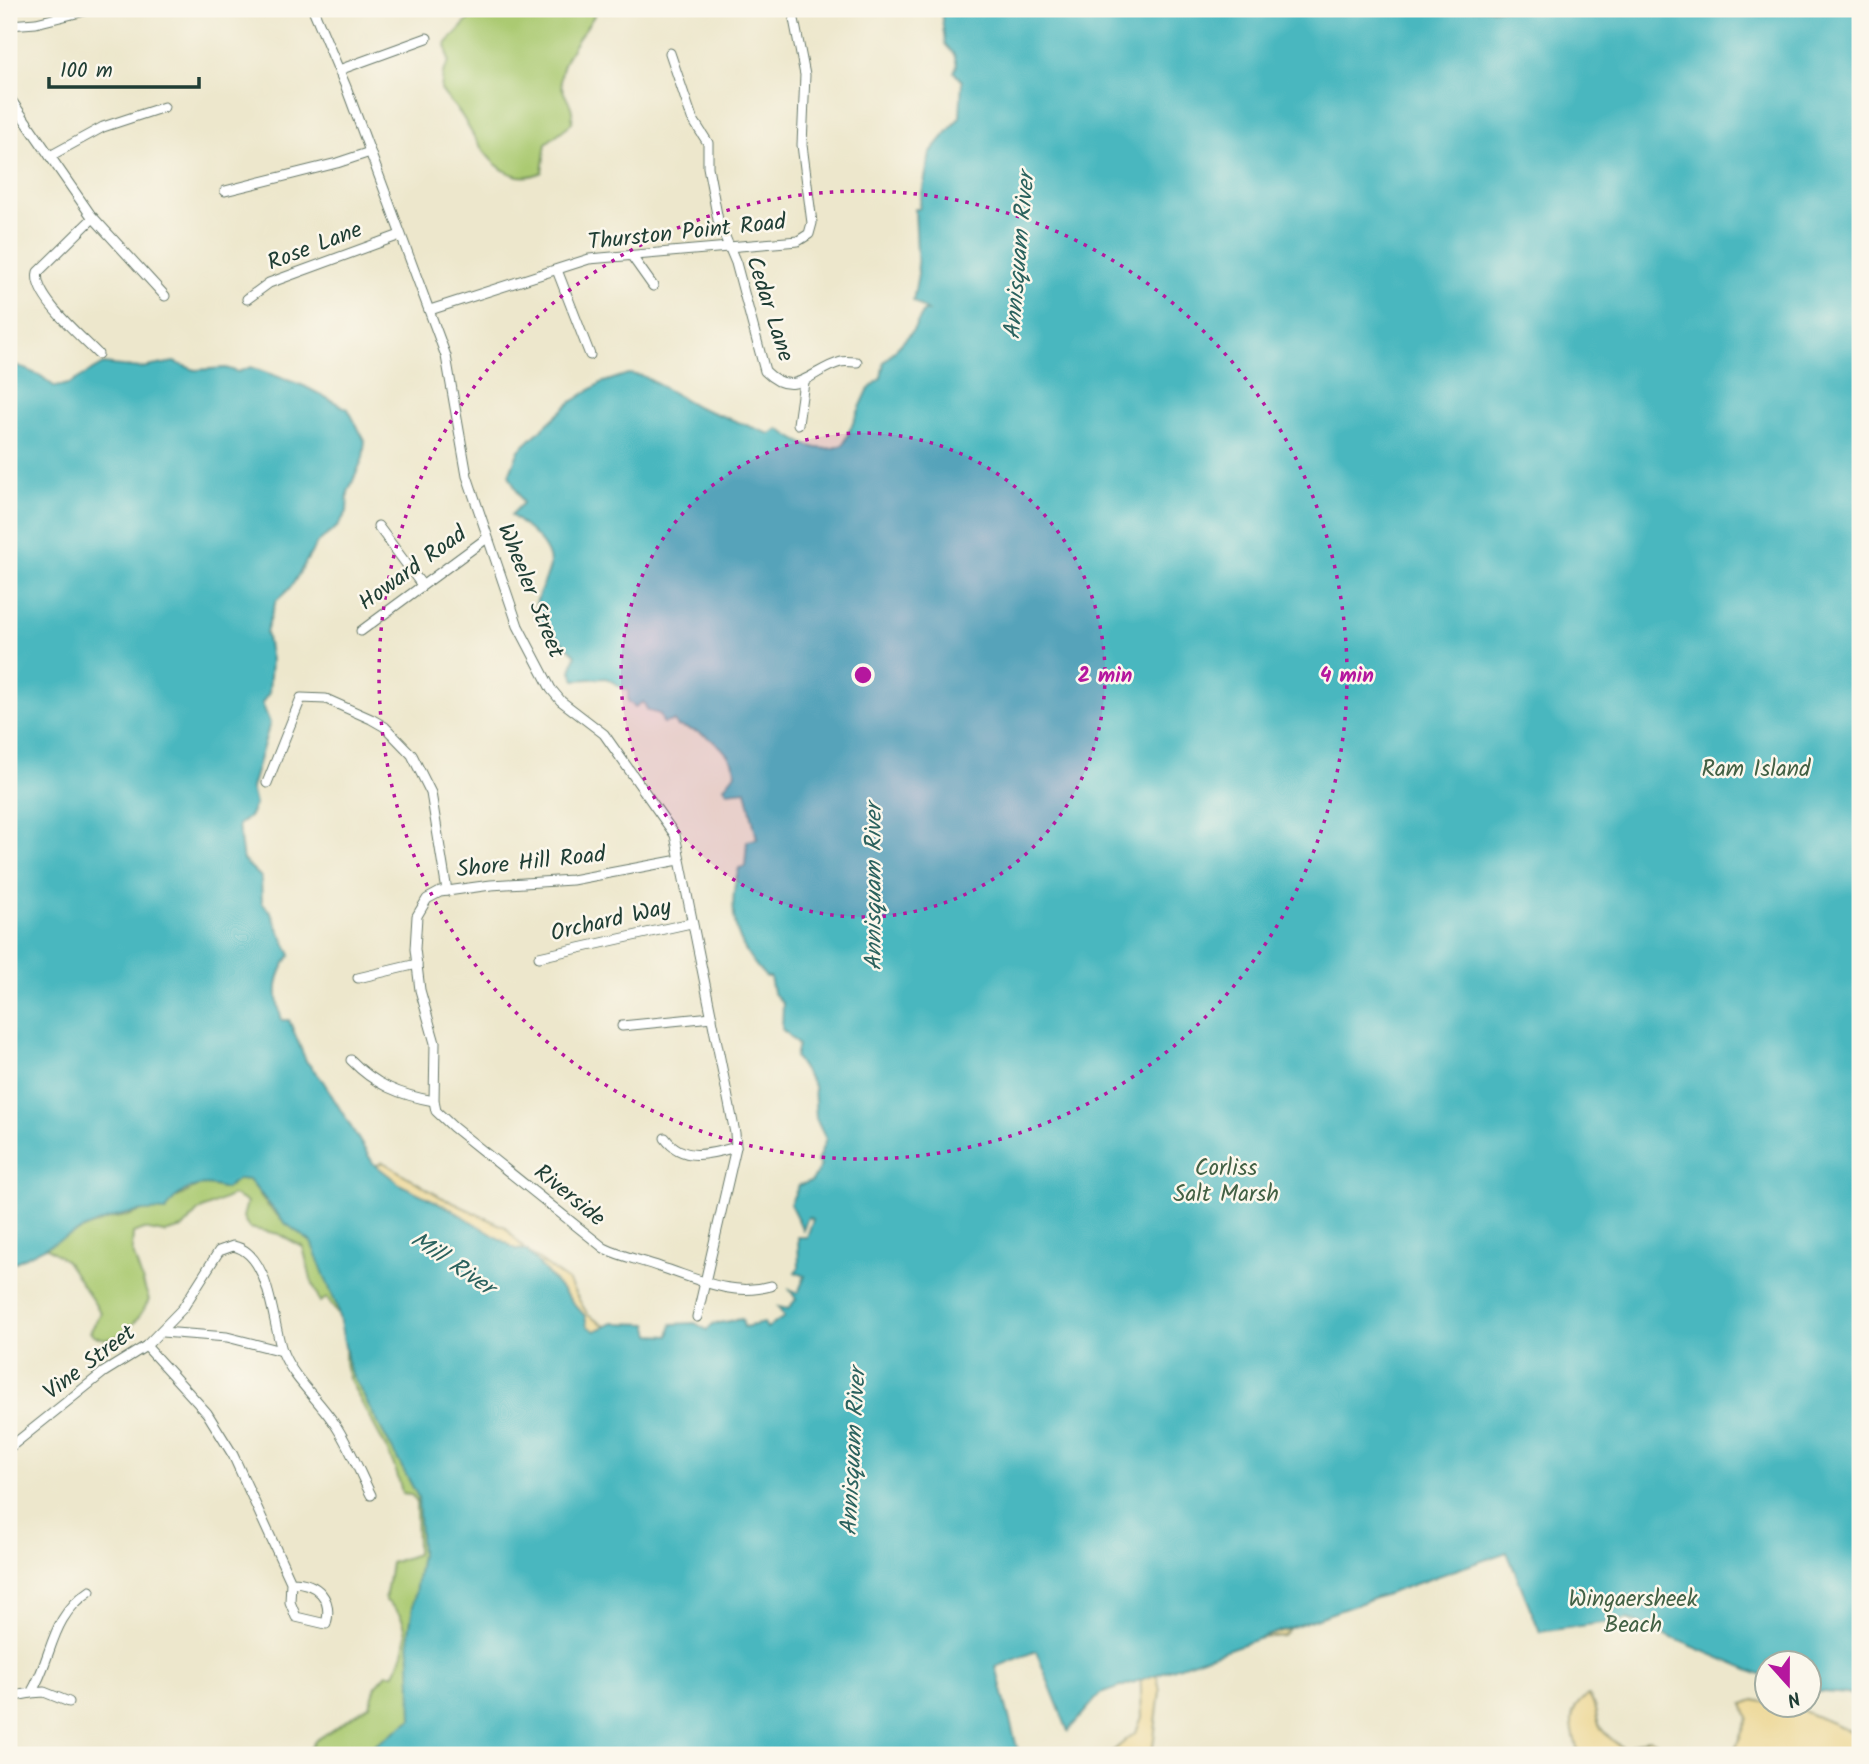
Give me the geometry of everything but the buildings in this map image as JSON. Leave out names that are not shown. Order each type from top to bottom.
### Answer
[{"type":"street","points":[[9,25],[36,23],[93,9]]},
{"type":"street","name":"Wheeler Street","points":[[313,9],[339,70],[446,356],[467,476],[518,626],[551,689],[561,701],[604,734],[623,757],[675,835],[691,923],[732,1109],[736,1147],[697,1317]]},
{"type":"street","name":"Thurston Point Road","points":[[430,310],[589,259],[798,242],[809,234],[812,223],[803,145],[805,75],[792,9]]},
{"type":"street","points":[[339,70],[427,38]]},
{"type":"street","name":"Cedar Lane","points":[[670,53],[692,118],[708,143],[711,192],[727,246],[736,263],[765,371],[772,379],[795,384],[804,382],[840,362],[858,362]]},
{"type":"street","points":[[9,97],[93,218],[165,296]]},
{"type":"street","points":[[50,156],[103,127],[164,107]]},
{"type":"street","points":[[225,191],[370,152]]},
{"type":"street","points":[[93,218],[38,272],[36,278],[38,288],[46,298],[98,354]]},
{"type":"street","name":"Rose Lane","points":[[247,299],[270,283],[400,235]]},
{"type":"street","points":[[631,255],[653,286]]},
{"type":"street","points":[[556,270],[590,355]]},
{"type":"street","points":[[798,424],[804,382]]},
{"type":"street","points":[[378,526],[422,585]]},
{"type":"street","name":"Howard Road","points":[[361,631],[487,538]]},
{"type":"street","points":[[267,783],[301,698],[307,696],[327,699],[385,727],[412,755],[430,793],[447,891]]},
{"type":"street","name":"Shore Hill Road","points":[[434,1101],[435,1043],[420,990],[415,929],[421,906],[427,898],[447,891],[572,880],[679,860]]},
{"type":"street","name":"Orchard Way","points":[[539,957],[691,923]]},
{"type":"street","points":[[358,978],[417,964]]},
{"type":"street","points":[[622,1026],[712,1017]]},
{"type":"street","points":[[351,1060],[382,1086],[403,1096],[434,1101]]},
{"type":"street","name":"Riverside","points":[[434,1101],[436,1111],[443,1119],[604,1248],[622,1257],[659,1266],[705,1283]]},
{"type":"street","points":[[665,1138],[679,1152],[693,1155],[736,1147]]},
{"type":"street","points":[[162,1332],[184,1308],[219,1251],[233,1246],[247,1252],[268,1290],[282,1351],[335,1424],[371,1495]]},
{"type":"street","points":[[705,1283],[747,1291],[771,1286]]},
{"type":"street","name":"Vine Street","points":[[9,1448],[104,1372],[146,1346],[162,1332],[236,1339],[282,1351]]},
{"type":"street","points":[[146,1346],[194,1397],[233,1455],[291,1581],[290,1602],[296,1616],[326,1625],[330,1610],[328,1601],[321,1593],[291,1581]]},
{"type":"street","points":[[31,1693],[41,1676],[65,1611],[90,1591]]},
{"type":"street","points":[[9,1697],[44,1692],[69,1702]]},
{"type":"green space","points":[[473,9],[598,9],[573,46],[563,68],[562,87],[571,107],[572,123],[546,143],[542,172],[516,176],[495,164],[441,90],[443,73],[449,62],[446,44],[471,17]]},
{"type":"green space","points":[[244,1174],[273,1212],[324,1249],[759,1755],[306,1755],[315,1741],[370,1705],[376,1686],[387,1674],[394,1674],[403,1653],[406,1634],[400,1616],[385,1600],[391,1563],[417,1554],[416,1500],[410,1494],[402,1493],[392,1461],[348,1375],[345,1363],[345,1332],[341,1320],[327,1298],[320,1302],[303,1247],[279,1234],[249,1228],[243,1217],[247,1202],[233,1195],[198,1211],[183,1228],[164,1233],[143,1229],[133,1233],[132,1250],[149,1300],[126,1331],[109,1339],[90,1332],[101,1313],[66,1261],[43,1245],[108,1219],[128,1216],[172,1200],[206,1182],[225,1189]]},
{"type":"sand","points":[[383,1162],[441,1197],[505,1227],[525,1250],[568,1281],[588,1315],[607,1327],[602,1342],[369,1169]]},
{"type":"sand","points":[[1259,1619],[1284,1620],[1293,1624],[1283,1636],[1166,1647],[1155,1666],[1160,1691],[1152,1755],[1108,1755],[1136,1732],[1142,1717],[1140,1664],[1146,1642],[1168,1634]]},
{"type":"sand","points":[[1588,1695],[1593,1702],[1600,1726],[1614,1742],[1625,1749],[1649,1738],[1665,1747],[1667,1755],[1579,1755],[1573,1730],[1573,1715],[1580,1701]]},
{"type":"sand","points":[[1754,1700],[1754,1718],[1820,1718],[1860,1735],[1860,1755],[1736,1755],[1734,1751],[1748,1718],[1743,1704]]},
{"type":"water","points":[[941,9],[1860,9],[1860,1695],[1824,1692],[1824,1648],[1754,1648],[1754,1672],[1628,1619],[1540,1632],[1507,1552],[1100,1694],[1068,1731],[1036,1651],[996,1667],[1019,1755],[361,1755],[412,1719],[409,1632],[421,1554],[418,1497],[350,1371],[337,1307],[311,1242],[285,1223],[249,1180],[238,1179],[225,1189],[207,1185],[184,1191],[166,1211],[145,1211],[105,1220],[9,1265],[9,362],[41,376],[55,387],[69,384],[103,364],[141,368],[174,362],[195,370],[226,368],[238,372],[251,367],[304,386],[348,409],[365,441],[363,458],[348,492],[347,512],[337,527],[317,543],[291,587],[276,601],[266,632],[271,660],[269,693],[262,703],[270,723],[251,788],[255,805],[249,817],[238,825],[243,860],[261,877],[262,903],[270,911],[291,955],[281,970],[277,986],[282,1020],[289,1020],[306,1061],[323,1081],[373,1163],[401,1185],[449,1208],[516,1249],[527,1251],[585,1316],[587,1326],[595,1331],[613,1323],[648,1324],[651,1335],[669,1336],[672,1324],[695,1323],[707,1330],[713,1324],[742,1319],[744,1327],[764,1323],[767,1328],[784,1317],[778,1307],[788,1309],[796,1299],[790,1290],[798,1293],[805,1276],[795,1272],[799,1267],[798,1237],[807,1237],[813,1219],[808,1217],[803,1230],[790,1204],[799,1185],[812,1181],[821,1165],[817,1162],[826,1139],[816,1119],[814,1086],[795,1057],[798,1045],[782,1029],[783,1004],[773,992],[770,977],[766,977],[747,953],[736,927],[733,899],[735,884],[739,868],[745,867],[747,841],[757,839],[746,790],[727,792],[724,787],[736,772],[727,754],[713,741],[677,726],[674,721],[663,723],[660,714],[648,711],[643,702],[635,707],[628,701],[628,691],[606,678],[575,680],[571,671],[576,655],[534,615],[548,573],[549,556],[539,540],[511,515],[523,503],[509,475],[519,450],[570,403],[601,383],[628,374],[643,376],[698,407],[770,434],[779,429],[802,443],[817,448],[843,445],[868,390],[881,378],[884,362],[912,332],[924,311],[928,311],[913,301],[918,274],[915,209],[919,209],[930,153],[960,117],[962,81],[954,72],[957,65],[954,54],[945,44]]},
{"type":"water label","name":"Annisquam River","points":[[1020,256]]},
{"type":"water label","name":"Annisquam River","points":[[874,887]]},
{"type":"water label","name":"Mill River","points":[[452,1264]]},
{"type":"water label","name":"Annisquam River","points":[[854,1452]]},
{"type":"park label","name":"Ram Island","points":[[1756,770]]},
{"type":"park label","name":"Corliss Salt Marsh","points":[[1226,1182]]},
{"type":"park label","name":"Wingaersheek Beach","points":[[1633,1613]]}]
